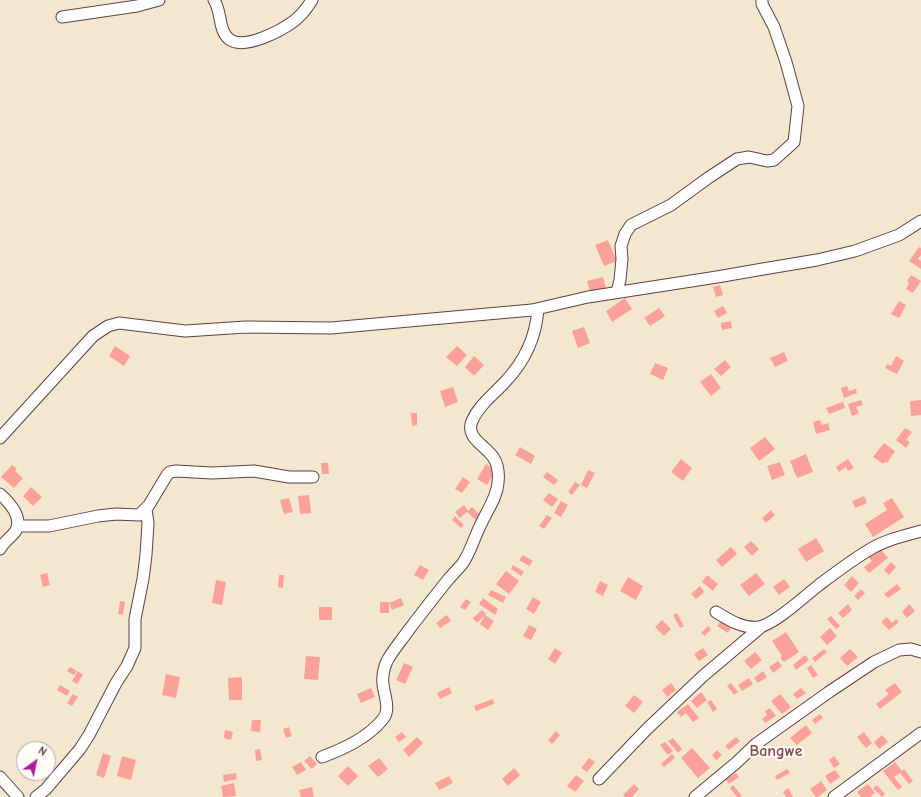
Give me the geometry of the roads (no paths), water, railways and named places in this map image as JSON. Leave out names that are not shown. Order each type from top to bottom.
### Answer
[{"type":"street","points":[[62,17],[130,8],[159,0]]},
{"type":"street","points":[[214,0],[218,7],[225,34],[229,39],[236,42],[247,42],[286,27],[306,10],[312,0]]},
{"type":"street","points":[[617,292],[622,259],[621,246],[625,234],[631,225],[671,205],[703,181],[737,159],[749,157],[766,161],[774,160],[794,142],[798,106],[786,62],[774,27],[762,4],[762,0]]},
{"type":"street","points":[[0,438],[93,336],[112,324],[119,323],[185,332],[254,327],[331,328],[538,309],[588,297],[817,260],[863,248],[899,235],[921,221]]},
{"type":"street","points":[[322,757],[350,745],[369,732],[385,716],[387,706],[383,683],[386,662],[423,610],[466,558],[493,501],[499,473],[497,464],[488,451],[473,437],[471,432],[472,422],[476,413],[485,402],[514,372],[529,348],[537,326],[538,309]]},
{"type":"street","points":[[18,526],[49,526],[98,516],[116,514],[136,516],[142,514],[170,472],[176,470],[212,473],[254,472],[289,477],[313,477]]},
{"type":"street","points":[[0,494],[12,507],[18,526],[15,532],[0,549]]},
{"type":"street","points":[[36,797],[46,789],[73,758],[86,740],[127,666],[135,648],[135,619],[146,560],[148,523],[146,509]]},
{"type":"street","points":[[599,779],[647,729],[703,676],[760,627],[780,616],[869,549],[890,540],[921,531]]},
{"type":"street","points":[[716,612],[741,625],[752,628],[760,627]]},
{"type":"street","points":[[695,797],[736,763],[756,744],[874,662],[899,650],[911,649],[921,652]]},
{"type":"street","points":[[834,797],[921,733]]},
{"type":"street","points":[[0,777],[18,797]]},
{"type":"district","name":"Bangwe","points":[[776,751]]}]
